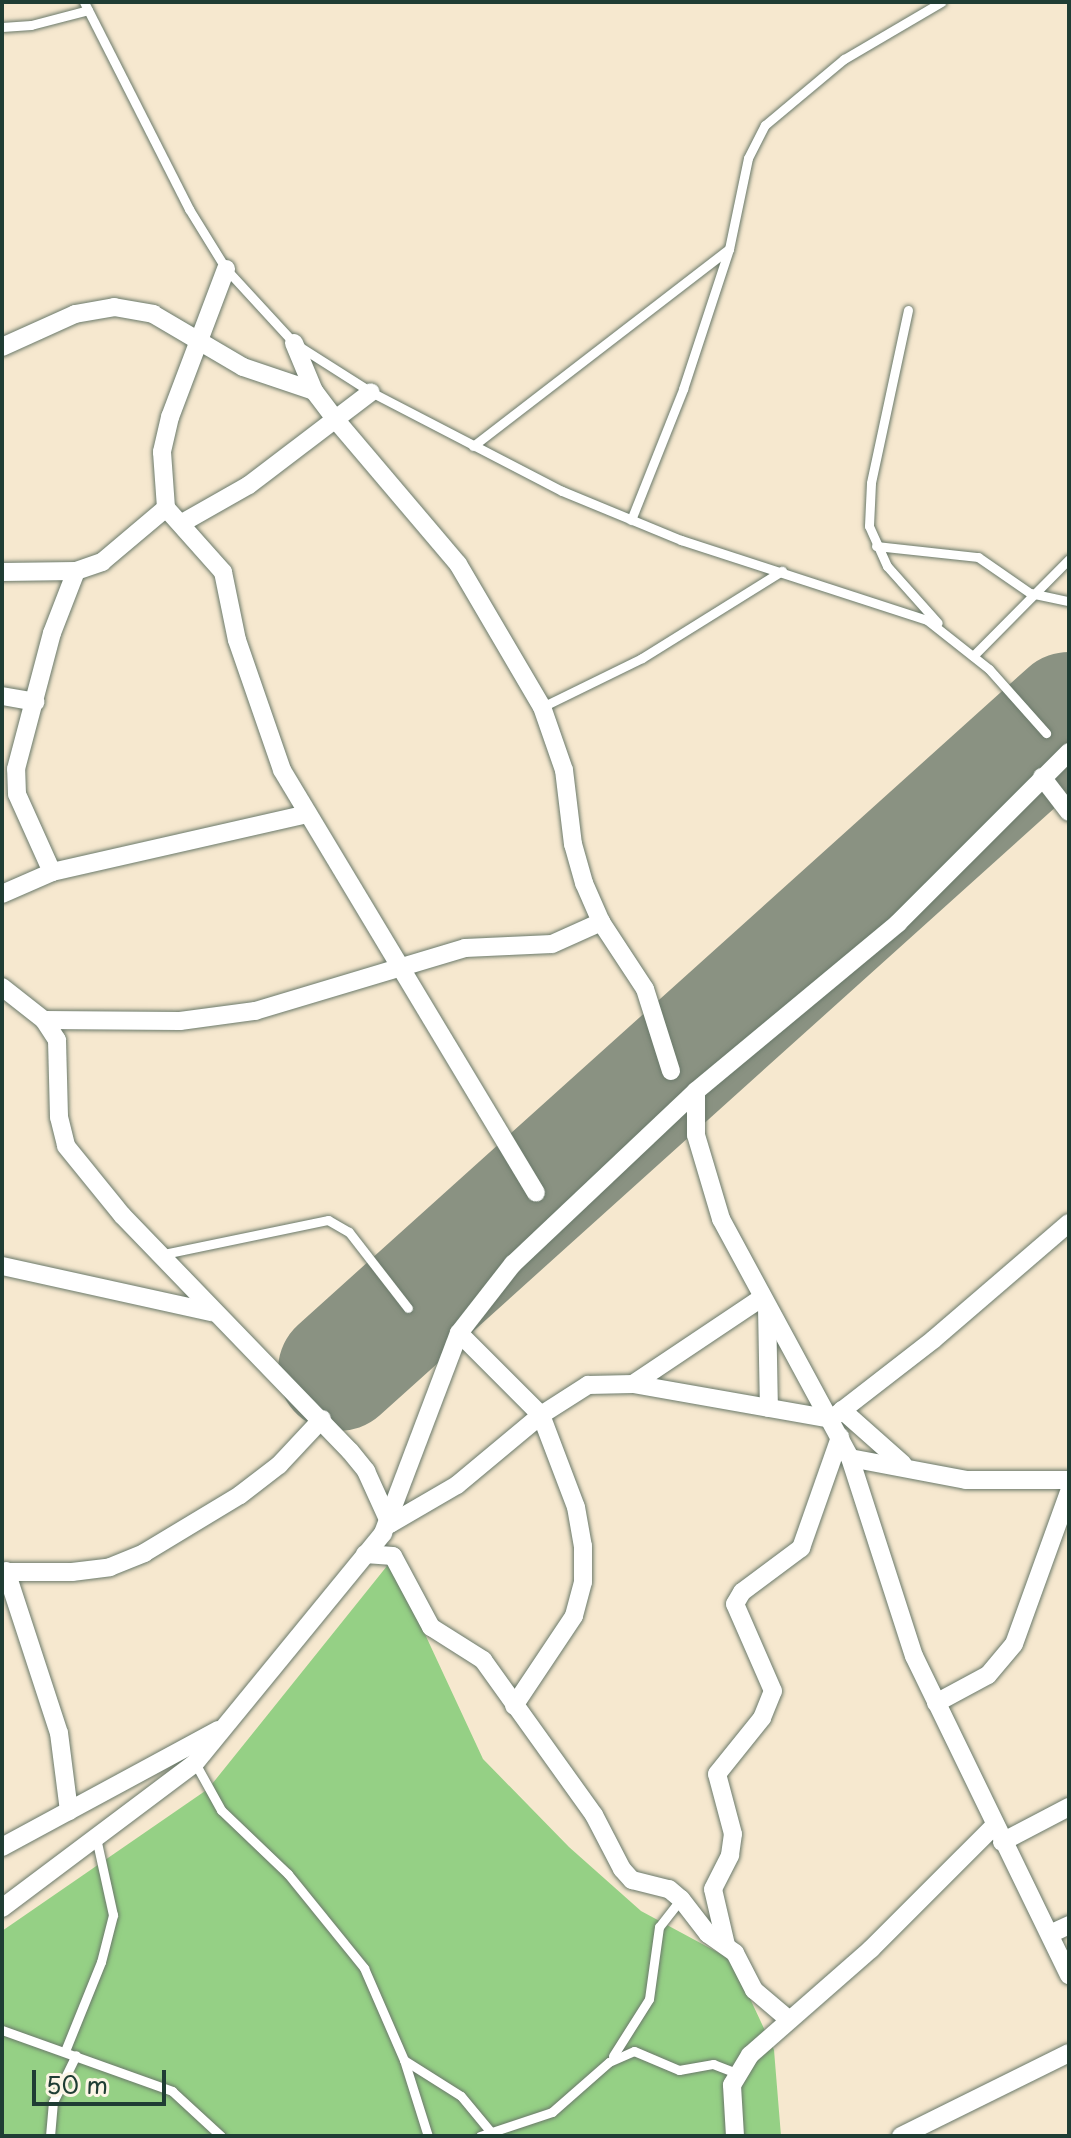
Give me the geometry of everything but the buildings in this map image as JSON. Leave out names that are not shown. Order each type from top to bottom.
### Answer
[{"type":"street","points":[[226,269],[162,452],[166,508],[223,572],[257,708],[307,814],[536,1193]]},
{"type":"street","points":[[2,347],[75,314],[114,307],[153,314],[243,367],[314,391]]},
{"type":"street","points":[[294,343],[314,391],[458,564],[542,707],[564,770],[573,844],[601,922],[645,989],[671,1071]]},
{"type":"street","points":[[182,523],[249,485],[371,392]]},
{"type":"street","points":[[2,572],[76,571],[102,562],[166,508]]},
{"type":"street","points":[[52,872],[17,794],[16,769],[52,633],[76,571]]},
{"type":"street","points":[[2,696],[35,702]]},
{"type":"street","points":[[387,1529],[459,1333],[513,1264],[696,1091],[898,923],[1069,752]]},
{"type":"street","points":[[1042,777],[1069,812]]},
{"type":"street","points":[[2,894],[52,872],[307,814]]},
{"type":"street","points":[[44,1020],[180,1021],[255,1011],[465,948],[552,944],[601,922]]},
{"type":"street","points":[[2,987],[44,1020],[57,1040],[59,1117],[66,1146],[159,1255],[212,1312],[322,1419],[366,1471],[387,1529],[393,1556],[431,1627],[483,1660],[605,1832],[622,1869],[632,1880],[669,1889],[681,1899],[708,1934],[726,1945],[742,1962],[754,1990],[787,2018]]},
{"type":"street","points":[[696,1091],[696,1135],[716,1204],[766,1300],[836,1414],[840,1437],[850,1458],[914,1656],[1069,1975]]},
{"type":"street","points":[[836,1414],[934,1339],[1069,1223]]},
{"type":"street","points":[[2,1266],[212,1312]]},
{"type":"street","points":[[633,1384],[766,1300]]},
{"type":"street","points":[[766,1300],[769,1408]]},
{"type":"street","points":[[459,1333],[541,1415],[576,1507],[583,1582],[574,1616],[514,1706]]},
{"type":"street","points":[[2,1908],[97,1842],[195,1763],[387,1529],[457,1485],[541,1415],[588,1385],[633,1384],[769,1408],[836,1414],[903,1464]]},
{"type":"street","points":[[69,1811],[59,1733],[4,1571],[72,1572],[110,1567],[144,1553],[240,1495],[279,1465],[322,1419]]},
{"type":"street","points":[[726,1945],[713,1889],[730,1855],[733,1834],[717,1774],[762,1718],[773,1691],[735,1604],[742,1592],[801,1548],[840,1437]]},
{"type":"street","points":[[850,1458],[903,1464],[966,1480],[1069,1480]]},
{"type":"street","points":[[936,1703],[988,1675],[1014,1644],[1069,1492]]},
{"type":"street","points":[[365,1554],[393,1556]]},
{"type":"street","points":[[2,1847],[225,1727]]},
{"type":"street","points":[[735,2136],[731,2105],[736,2073],[787,2018],[871,1949],[998,1834],[1069,1807]]},
{"type":"street","points":[[1050,1934],[1069,1925]]},
{"type":"street","points":[[901,2136],[1069,2053]]},
{"type":"lane","points":[[631,520],[683,389],[729,249],[748,158],[765,125],[844,59],[941,2]]},
{"type":"lane","points":[[2,27],[86,6],[189,209],[226,269],[294,343],[371,392],[473,446],[631,520],[893,605],[949,635]]},
{"type":"lane","points":[[473,446],[729,249]]},
{"type":"lane","points":[[908,310],[871,483],[869,526],[887,566],[949,635],[1046,733]]},
{"type":"lane","points":[[876,546],[978,557],[1030,593],[1069,601]]},
{"type":"lane","points":[[973,656],[1030,593],[1069,559]]},
{"type":"lane","points":[[542,707],[642,658],[782,571]]},
{"type":"lane","points":[[159,1255],[328,1220],[349,1232],[408,1308]]},
{"type":"lane","points":[[195,1763],[221,1810],[288,1874],[364,1968],[404,2060],[428,2136]]},
{"type":"lane","points":[[50,2136],[53,2102],[101,1962],[113,1915],[97,1842]]},
{"type":"lane","points":[[480,2136],[552,2112],[609,2062],[649,1999],[659,1927],[681,1899]]},
{"type":"lane","points":[[2,2030],[172,2091],[221,2136]]},
{"type":"lane","points":[[609,2062],[634,2051],[679,2070],[713,2064],[736,2073]]},
{"type":"lane","points":[[404,2060],[461,2096],[490,2131]]},
{"type":"green space","points":[[391,1561],[483,1759],[569,1847],[641,1911],[732,1960],[774,2050],[781,2136],[2,2136],[2,1931],[208,1789]]},
{"type":"runway","points":[[339,1370],[1069,713]]}]
